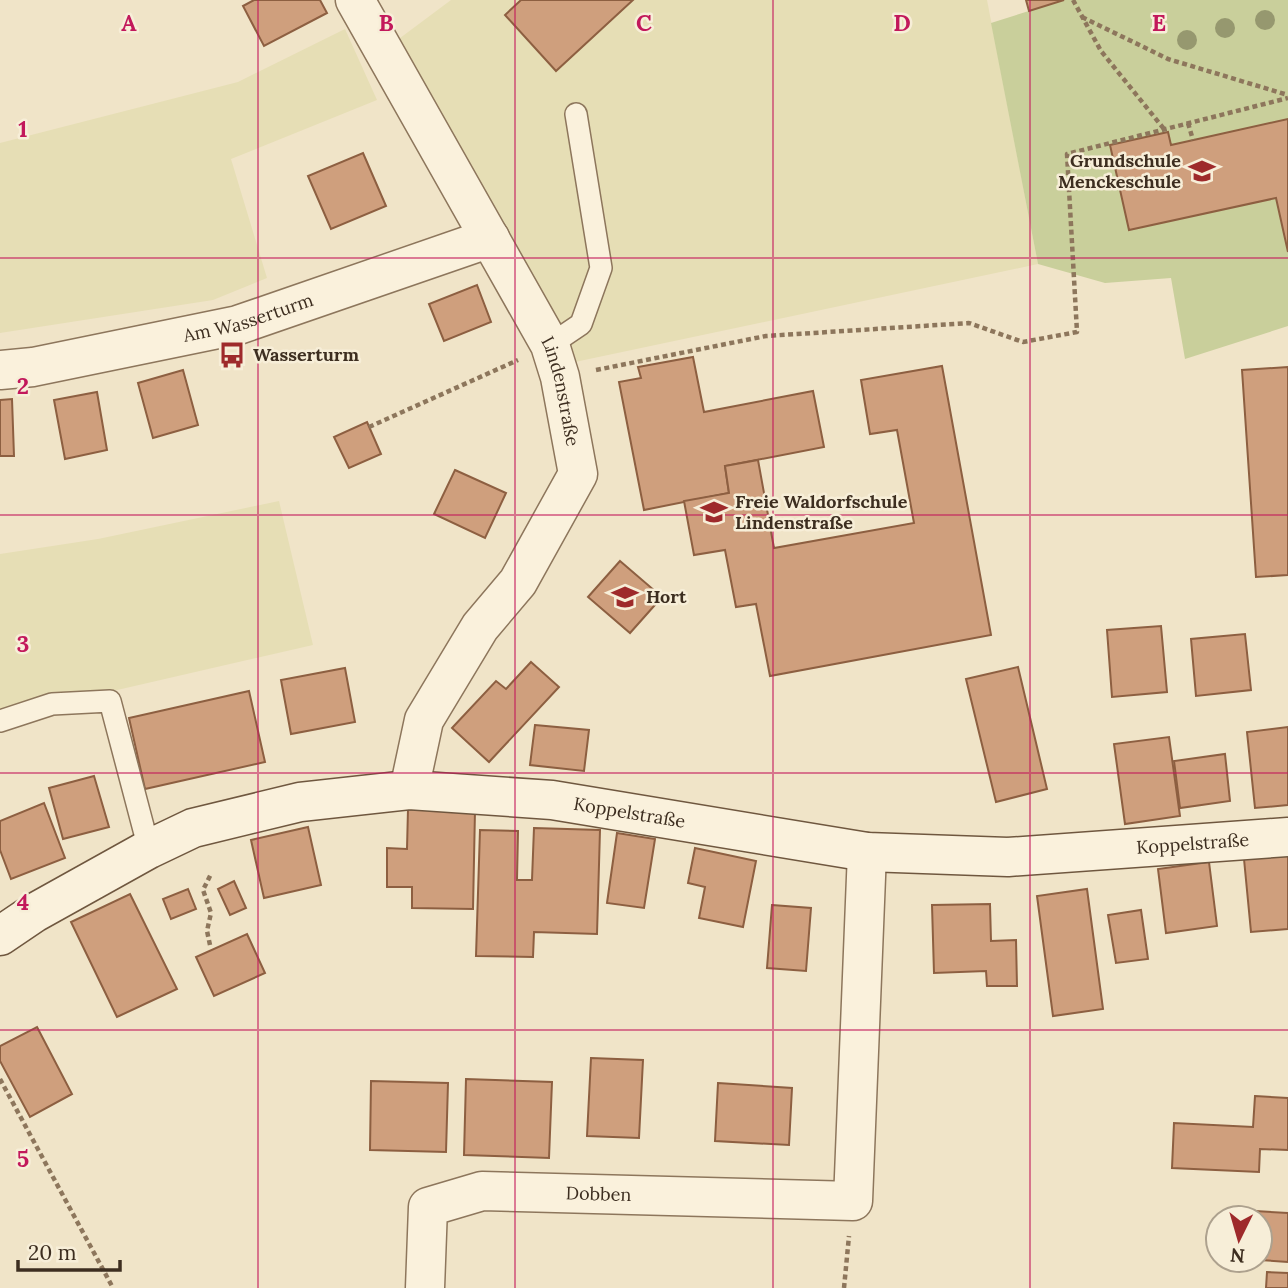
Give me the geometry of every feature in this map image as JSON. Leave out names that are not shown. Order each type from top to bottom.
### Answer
[{"type":"street","name":"Lindenstraße","points":[[355,0],[490,238],[555,361],[578,474],[518,582],[480,627],[424,720],[409,790]]},
{"type":"street","name":"Am Wasserturm","points":[[0,370],[33,367],[238,325],[490,238]]},
{"type":"street","name":"Koppelstraße","points":[[0,936],[34,913],[149,849],[193,828],[300,802],[409,790],[552,800],[867,852],[1008,857],[1288,837]]},
{"type":"street","points":[[853,1200],[867,852]]},
{"type":"street","name":"Dobben","points":[[425,1288],[428,1207],[482,1191],[853,1200]]},
{"type":"lane","points":[[555,361],[581,324],[601,268],[576,114]]},
{"type":"lane","points":[[0,721],[52,704],[110,701],[149,849]]},
{"type":"path","points":[[1073,0],[1101,51],[1164,128]]},
{"type":"path","points":[[1082,17],[1168,59],[1288,96]]},
{"type":"path","points":[[369,427],[555,361],[766,336],[969,323],[1023,342],[1077,332],[1068,154],[1288,96]]},
{"type":"path","points":[[1188,123],[1193,140]]},
{"type":"path","points":[[210,945],[207,932],[211,913],[204,890],[211,874]]},
{"type":"path","points":[[0,1079],[113,1288]]},
{"type":"path","points":[[844,1288],[853,1200]]},
{"type":"shaded area","points":[[451,0],[987,0],[1038,264],[556,366],[384,50]]},
{"type":"shaded area","points":[[345,29],[377,100],[231,159],[267,278],[213,300],[0,333],[0,143],[238,82]]},
{"type":"shaded area","points":[[279,501],[313,645],[0,717],[0,554],[98,539]]},
{"type":"green space","points":[[1064,0],[1288,0],[1288,119],[1171,145],[1168,132],[1110,146],[1130,230],[1276,198],[1288,252],[1288,326],[1185,359],[1171,278],[1105,283],[1038,264],[991,23]]},
{"type":"building","points":[[254,0],[320,0],[327,13],[264,46],[243,6]]},
{"type":"building","points":[[521,0],[633,0],[556,71],[505,15]]},
{"type":"building","points":[[1026,0],[1064,0],[1029,11]]},
{"type":"building","name":"Grundschule Menckeschule","points":[[1288,119],[1288,252],[1276,198],[1129,230],[1110,145],[1168,132],[1171,145]]},
{"type":"building","points":[[363,153],[386,206],[331,229],[308,176]]},
{"type":"building","points":[[477,285],[491,322],[444,341],[429,304]]},
{"type":"building","points":[[693,357],[704,412],[813,391],[824,447],[725,466],[729,493],[644,510],[619,382],[641,378],[638,367]]},
{"type":"building","points":[[942,366],[991,635],[770,676],[756,604],[736,607],[725,550],[694,555],[684,501],[729,493],[725,466],[758,460],[774,548],[914,523],[897,430],[870,434],[861,380]]},
{"type":"building","points":[[1288,367],[1288,575],[1256,577],[1242,370]]},
{"type":"building","points":[[183,370],[198,425],[153,438],[138,383]]},
{"type":"building","points":[[97,392],[107,450],[65,459],[54,400]]},
{"type":"building","points":[[12,399],[14,456],[0,456],[0,400]]},
{"type":"building","points":[[367,422],[381,454],[349,468],[334,437]]},
{"type":"building","points":[[455,470],[506,493],[485,538],[434,514]]},
{"type":"building","name":"Hort","points":[[620,561],[662,597],[630,633],[588,597]]},
{"type":"building","points":[[1161,626],[1167,692],[1112,697],[1107,630]]},
{"type":"building","points":[[1245,634],[1251,690],[1196,696],[1191,639]]},
{"type":"building","points":[[531,662],[559,687],[489,762],[452,728],[496,681],[506,689]]},
{"type":"building","points":[[1018,667],[1047,789],[996,802],[966,679]]},
{"type":"building","points":[[345,668],[355,722],[291,734],[281,680]]},
{"type":"building","points":[[249,691],[265,762],[145,789],[129,718]]},
{"type":"building","points":[[535,725],[589,730],[584,771],[530,765]]},
{"type":"building","points":[[1288,727],[1288,805],[1255,808],[1247,732]]},
{"type":"building","points":[[1169,737],[1180,816],[1125,824],[1114,744]]},
{"type":"building","points":[[1225,754],[1230,801],[1180,808],[1174,761]]},
{"type":"building","points":[[94,776],[109,827],[63,839],[49,788]]},
{"type":"building","points":[[44,803],[65,858],[11,879],[0,850],[0,821]]},
{"type":"building","points":[[408,809],[475,810],[473,909],[412,908],[412,887],[387,887],[387,848],[407,849]]},
{"type":"building","points":[[308,827],[321,885],[264,898],[251,840]]},
{"type":"building","points":[[534,828],[600,830],[597,934],[534,932],[533,957],[476,956],[480,830],[518,831],[517,880],[532,880]]},
{"type":"building","points":[[617,833],[655,839],[644,908],[607,903]]},
{"type":"building","points":[[695,848],[756,861],[743,927],[699,918],[705,887],[688,883]]},
{"type":"building","points":[[1288,855],[1288,929],[1251,932],[1244,859]]},
{"type":"building","points":[[1209,862],[1217,926],[1166,933],[1158,869]]},
{"type":"building","points":[[234,881],[246,908],[230,915],[218,889]]},
{"type":"building","points":[[188,889],[196,909],[171,919],[163,899]]},
{"type":"building","points":[[1087,889],[1103,1009],[1053,1016],[1037,896]]},
{"type":"building","points":[[130,894],[177,989],[117,1017],[71,922]]},
{"type":"building","points":[[990,904],[991,941],[1016,940],[1017,986],[987,986],[986,971],[934,973],[932,905]]},
{"type":"building","points":[[772,905],[811,908],[806,971],[767,968]]},
{"type":"building","points":[[1141,910],[1148,959],[1116,963],[1108,915]]},
{"type":"building","points":[[247,934],[265,973],[214,996],[196,957]]},
{"type":"building","points":[[37,1027],[72,1094],[30,1117],[0,1061],[0,1046]]},
{"type":"building","points":[[591,1058],[643,1060],[639,1138],[587,1136]]},
{"type":"building","points":[[466,1079],[552,1082],[549,1158],[464,1155]]},
{"type":"building","points":[[371,1081],[448,1083],[446,1152],[370,1150]]},
{"type":"building","points":[[718,1083],[792,1088],[789,1145],[715,1141]]},
{"type":"building","points":[[1255,1096],[1288,1098],[1288,1150],[1260,1149],[1259,1172],[1172,1168],[1174,1123],[1253,1127]]},
{"type":"building","points":[[1274,1212],[1288,1213],[1288,1262],[1274,1261]]},
{"type":"building","points":[[1288,1273],[1288,1288],[1266,1288],[1267,1274]]},
{"type":"place","name":"Grundschule Menckeschule","points":[[1202,171]]},
{"type":"place","name":"Wasserturm","points":[[232,355]]},
{"type":"place","name":"Freie Waldorfschule Lindenstraße","points":[[714,512]]},
{"type":"place","name":"Hort","points":[[625,597]]}]
